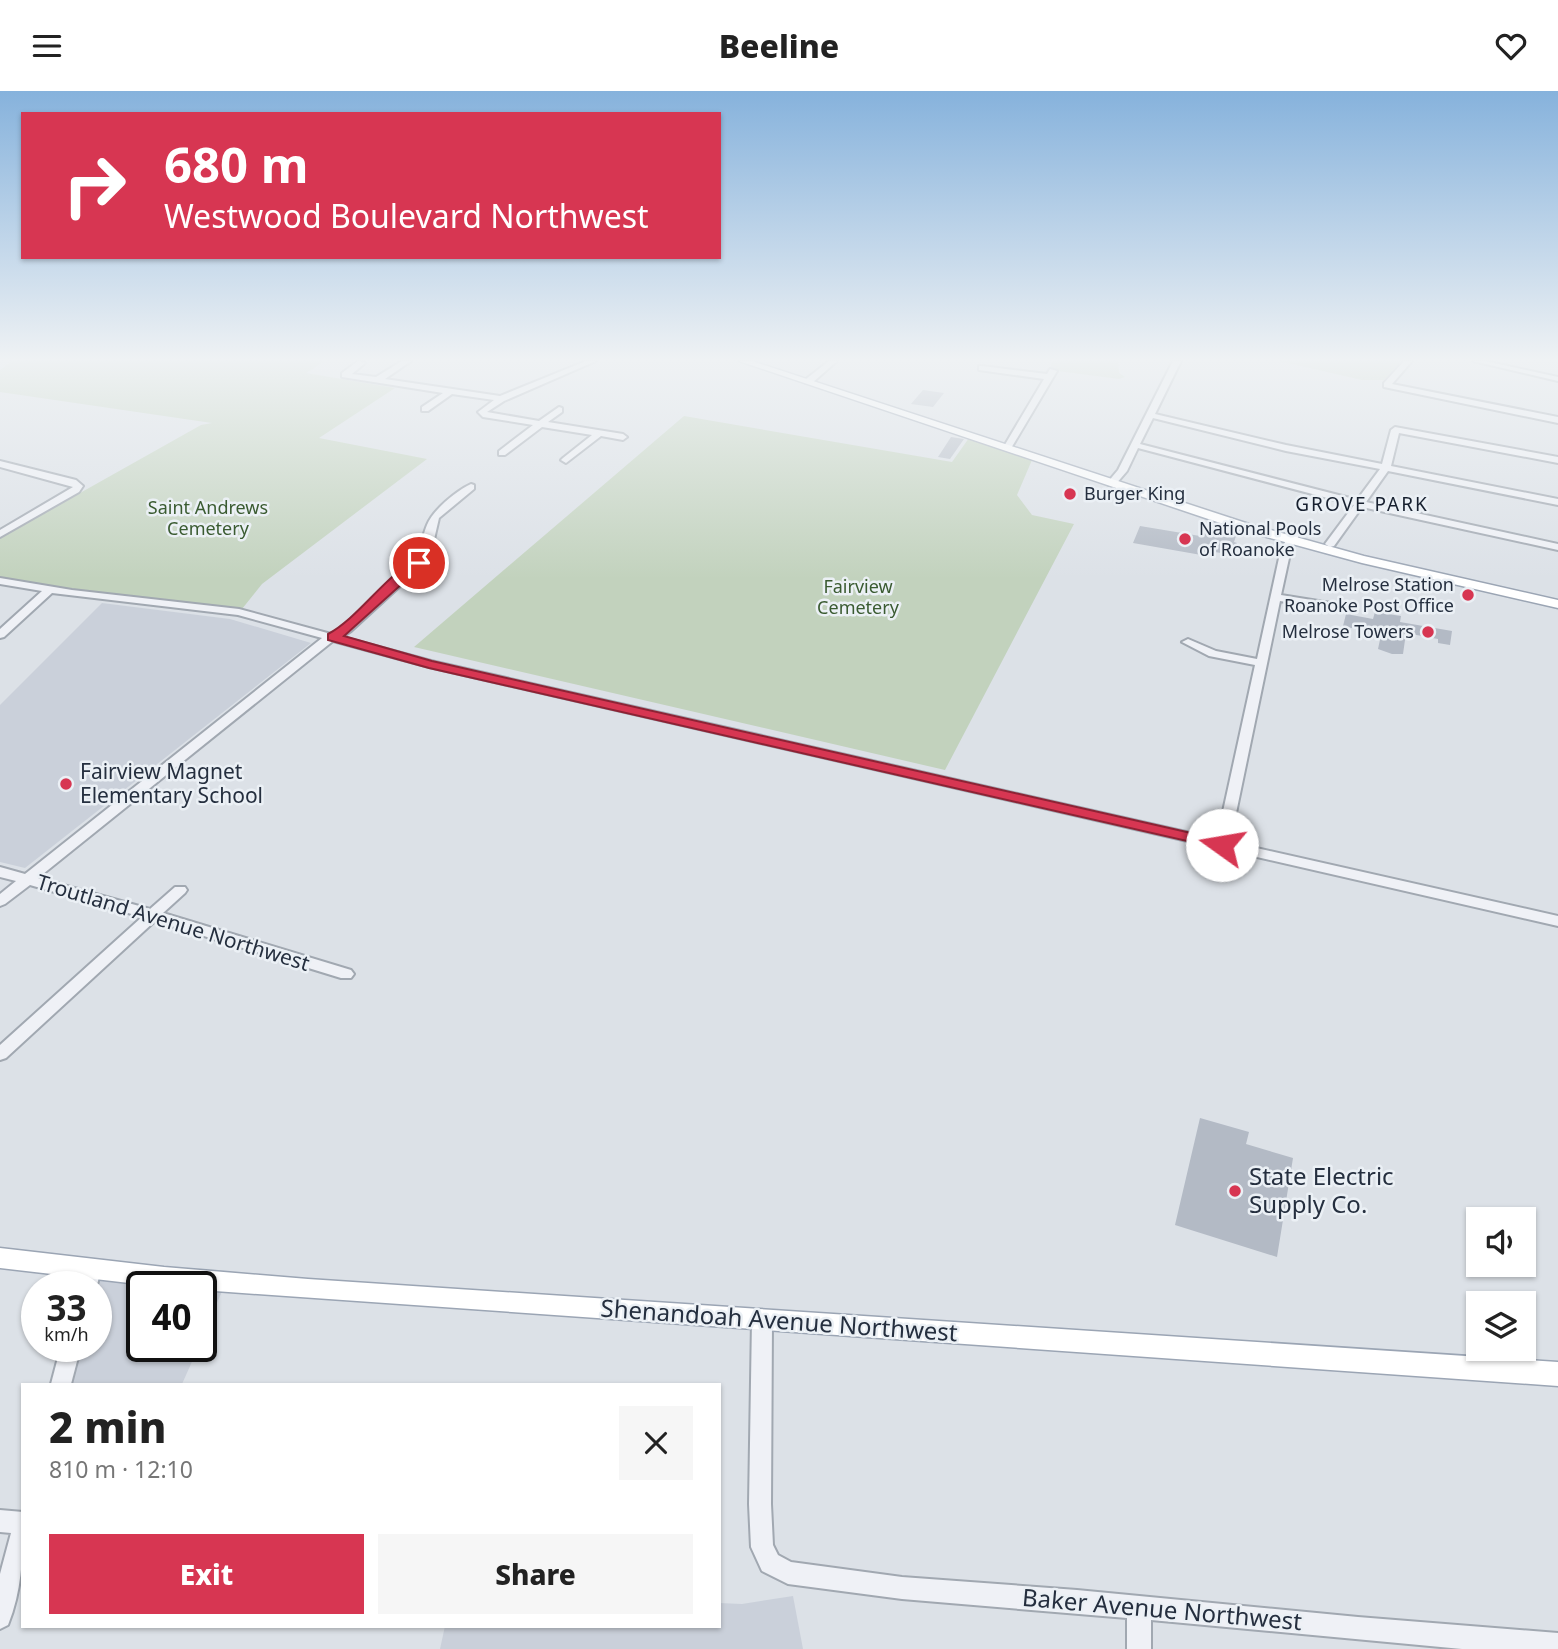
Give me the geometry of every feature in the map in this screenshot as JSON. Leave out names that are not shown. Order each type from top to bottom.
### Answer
[{"type":"main road","points":[[974,434],[1293,537],[1558,604]]},
{"type":"main road","points":[[1293,537],[1558,597]]},
{"type":"main road","name":"Shenandoah Avenue Northwest","points":[[0,1258],[58,1271]]},
{"type":"main road","name":"Shenandoah Avenue Northwest","points":[[112,1279],[321,1290],[1558,1374]]},
{"type":"street","points":[[502,453],[528,434]]},
{"type":"street","points":[[566,460],[598,434]]},
{"type":"street","points":[[605,434],[623,436]]},
{"type":"street","points":[[1008,445],[1015,434]]},
{"type":"street","points":[[1115,480],[1140,434]]},
{"type":"street","points":[[1226,434],[1558,502]]},
{"type":"street","points":[[1330,544],[1386,468],[1394,434]]},
{"type":"street","points":[[1415,434],[1558,460]]},
{"type":"street","points":[[1135,445],[1359,503],[1558,547]]},
{"type":"street","points":[[0,464],[76,484],[78,488],[0,534]]},
{"type":"street","points":[[0,901],[333,637],[347,629],[377,598],[419,563],[427,548],[432,521],[471,487]]},
{"type":"street","points":[[1222,845],[1276,597],[1293,537]]},
{"type":"street","points":[[0,581],[50,590],[239,612],[429,664],[1558,921]]},
{"type":"street","points":[[3,630],[50,590]]},
{"type":"street","points":[[1276,597],[1343,608]]},
{"type":"street","points":[[1188,642],[1213,654],[1262,663]]},
{"type":"street","name":"Troutland Avenue Northwest","points":[[0,872],[346,974]]},
{"type":"street","points":[[0,1055],[180,890]]},
{"type":"street","name":"Baker Avenue Northwest","points":[[762,1320],[762,1547],[770,1563],[788,1573],[902,1588],[1558,1645]]},
{"type":"street","points":[[61,1383],[67,1362]]},
{"type":"street","points":[[0,1521],[21,1523]]},
{"type":"street","points":[[0,1617],[21,1538]]},
{"type":"street","points":[[1139,1607],[1139,1649]]},
{"type":"shaded area","name":"Fairview Magnet Elementary School","points":[[102,603],[230,619],[311,643],[25,868],[0,862],[0,705]]},
{"type":"shaded area","points":[[92,1269],[126,1272],[126,1362],[192,1362],[182,1383],[70,1383],[75,1362],[112,1362],[112,1271]]},
{"type":"shaded area","points":[[217,1281],[226,1282],[217,1303]]},
{"type":"shaded area","points":[[793,1596],[803,1649],[440,1649],[445,1628],[721,1628],[721,1603],[742,1604]]},
{"type":"green space","name":"Saint Andrews Cemetery","points":[[186,434],[326,434],[319,438],[427,459],[262,584],[242,609],[82,591],[0,578],[0,538]]},
{"type":"green space","name":"Fairview Cemetery","points":[[663,434],[787,434],[952,462],[969,438],[1032,460],[1017,495],[1032,515],[1074,524],[945,770],[414,647]]},
{"type":"building","points":[[951,437],[964,439],[950,459],[938,457]]},
{"type":"building","name":"National Pools of Roanoke","points":[[1140,526],[1200,536],[1202,528],[1207,527],[1237,533],[1234,542],[1237,543],[1233,555],[1209,551],[1207,556],[1133,543]]},
{"type":"building","name":"Melrose Towers","points":[[1375,612],[1401,616],[1400,622],[1452,631],[1450,645],[1438,643],[1438,639],[1406,633],[1403,654],[1392,654],[1378,649],[1381,635],[1343,626],[1346,614],[1373,619]]},
{"type":"building","name":"State Electric Supply Co.","points":[[1200,1118],[1249,1132],[1246,1144],[1293,1158],[1277,1257],[1175,1225]]},
{"type":"place","name":"Burger King","points":[[1070,494]]},
{"type":"place","name":"National Pools of Roanoke","points":[[1185,539]]},
{"type":"place","name":"Melrose Station Roanoke Post Office","points":[[1468,595]]},
{"type":"place","name":"Melrose Towers","points":[[1428,632]]},
{"type":"place","name":"Fairview Magnet Elementary School","points":[[66,784]]},
{"type":"place","name":"State Electric Supply Co.","points":[[1235,1191]]},
{"type":"district","name":"GROVE PARK","points":[[1362,504]]},
{"type":"route","points":[[419,563],[377,598],[347,629],[333,637],[394,656],[1222,845]]}]
